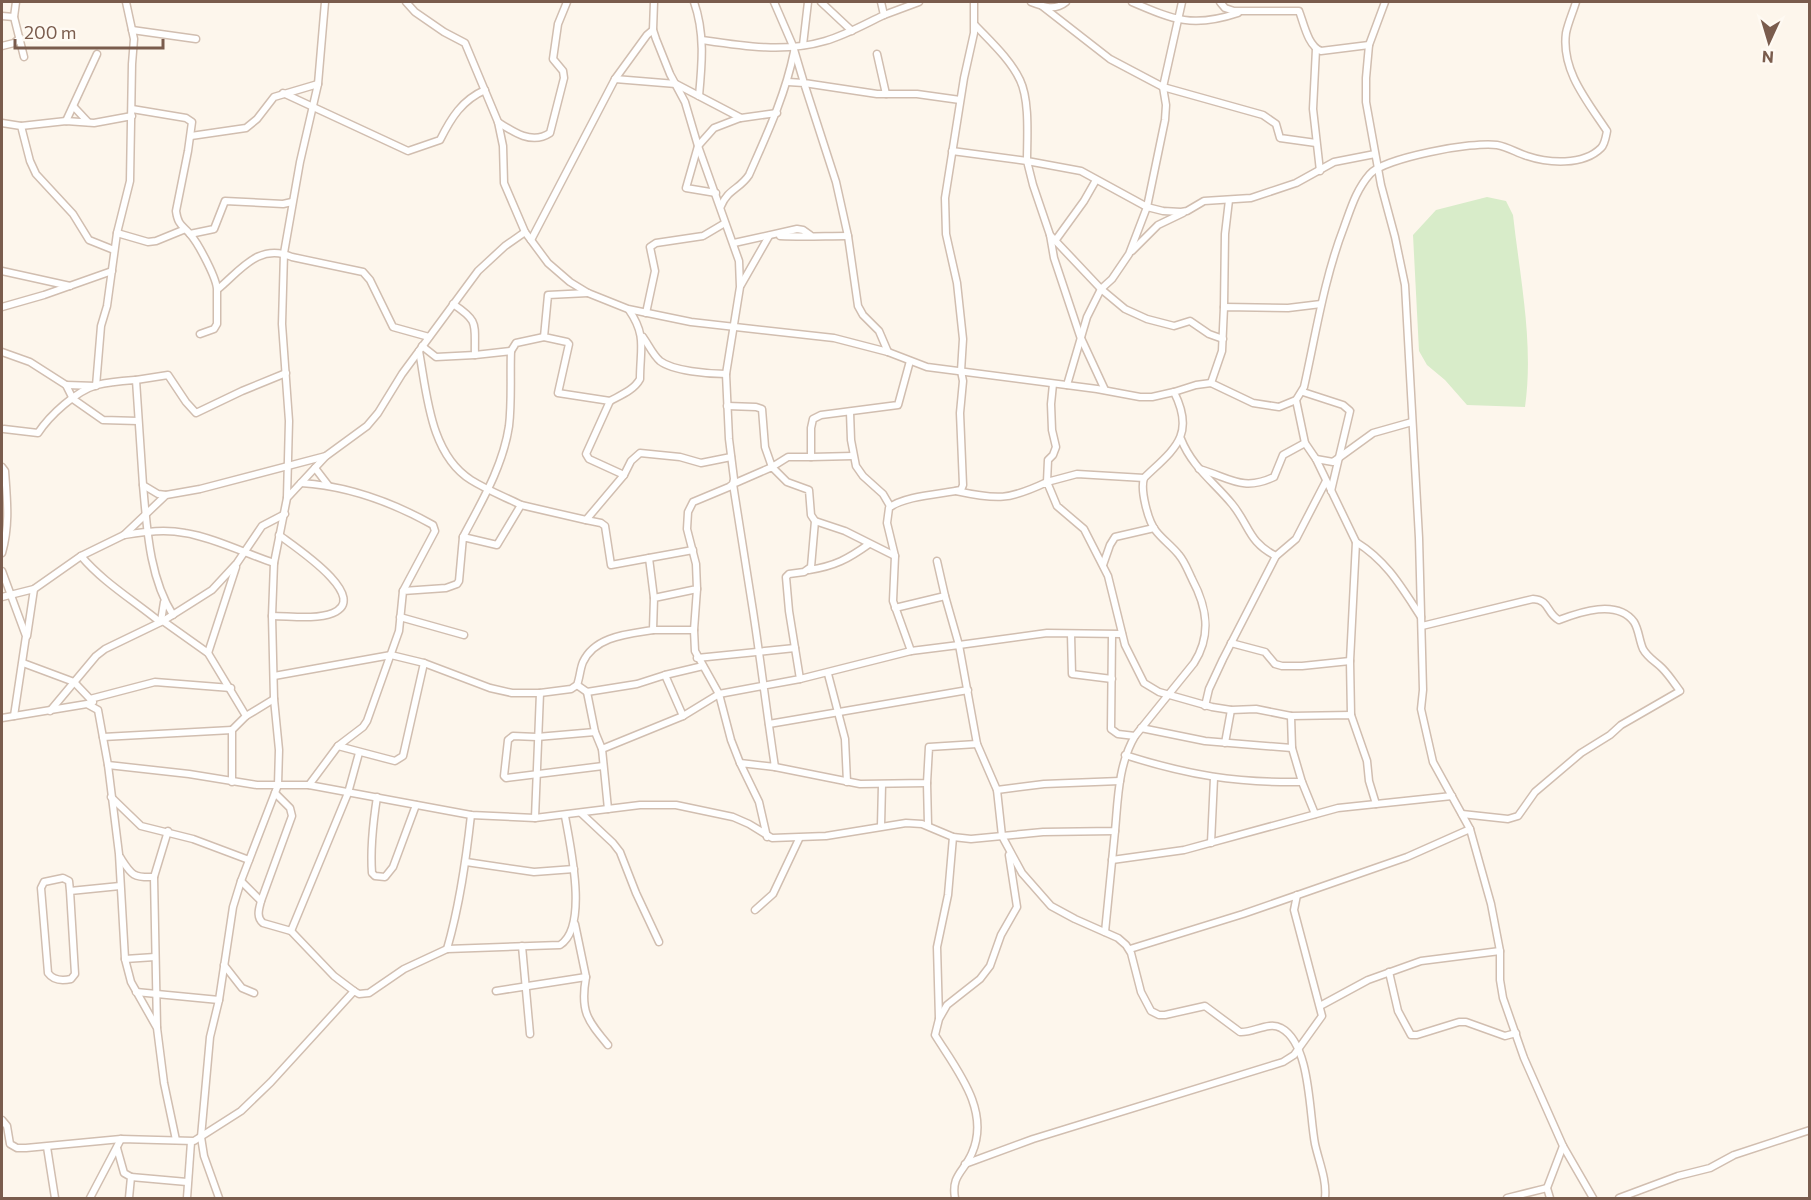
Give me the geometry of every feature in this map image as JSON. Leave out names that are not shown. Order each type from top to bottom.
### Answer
[{"type":"street","points":[[16,2],[14,17],[24,57]]},
{"type":"street","points":[[96,386],[101,326],[107,306],[117,233],[130,181],[134,39],[126,2]]},
{"type":"street","points":[[219,1198],[204,1156],[201,1137],[210,1036],[219,1000],[228,935],[241,881],[278,785],[279,736],[274,699],[272,616],[274,563],[287,498],[289,421],[282,324],[284,253],[292,202],[318,84],[325,2]]},
{"type":"street","points":[[406,2],[415,12],[465,43],[498,122],[504,183],[525,232],[548,263],[570,282],[588,293],[628,309],[646,313],[735,328],[812,334],[888,352],[927,367],[1105,390],[1140,397],[1152,397],[1211,383],[1235,396],[1262,406],[1279,407],[1296,400],[1303,392],[1321,304],[1337,246],[1356,193],[1377,167],[1442,149],[1486,144],[1501,146],[1548,161],[1580,159],[1603,146],[1607,131],[1571,73],[1566,33],[1576,2]]},
{"type":"street","points":[[498,122],[522,137],[545,136],[550,133],[564,78],[563,71],[553,59],[555,37],[567,2]]},
{"type":"street","points":[[654,2],[653,30],[662,56],[685,102],[698,146],[739,261],[740,287],[726,374],[727,406],[734,473],[733,484],[775,767]]},
{"type":"street","points":[[694,2],[700,21],[702,40],[699,96]]},
{"type":"street","points":[[774,2],[794,49],[830,158],[848,236],[858,306],[863,315],[879,331],[888,352]]},
{"type":"street","points":[[803,45],[808,2]]},
{"type":"street","points":[[820,2],[852,31]]},
{"type":"street","points":[[880,2],[884,15]]},
{"type":"street","points":[[702,40],[751,47],[794,49],[852,31],[884,15],[919,2]]},
{"type":"street","points":[[890,506],[929,494],[961,490],[963,485],[960,397],[963,381],[963,339],[961,312],[946,234],[945,211],[946,188],[960,100],[975,25],[974,2]]},
{"type":"street","points":[[1031,2],[1055,8],[1066,2]]},
{"type":"street","points":[[1132,2],[1177,19],[1194,22],[1213,20],[1242,11]]},
{"type":"street","points":[[1067,385],[1078,351],[1080,336],[1093,302],[1129,254],[1147,207],[1165,120],[1166,105],[1163,87],[1182,2]]},
{"type":"street","points":[[1220,2],[1230,10],[1299,11]]},
{"type":"street","points":[[1298,2],[1299,11],[1316,49],[1313,109],[1320,171]]},
{"type":"street","points":[[1384,2],[1369,45],[1366,102],[1377,167],[1405,285],[1422,626],[1421,709],[1433,762],[1470,830],[1491,904],[1500,951],[1500,980],[1503,998],[1563,1146],[1593,1198]]},
{"type":"street","points":[[1042,6],[1110,59],[1163,87],[1263,115],[1276,124],[1279,137],[1283,140],[1317,143]]},
{"type":"street","points":[[2,16],[14,17]]},
{"type":"street","points":[[975,25],[993,44],[1019,79],[1024,99],[1028,161],[1033,185],[1080,336],[1105,390]]},
{"type":"street","points":[[132,30],[196,39]]},
{"type":"street","points":[[531,240],[615,80],[653,30]]},
{"type":"street","points":[[2,46],[14,43],[20,38]]},
{"type":"street","points":[[1316,49],[1326,51],[1369,45]]},
{"type":"street","points":[[721,206],[726,194],[747,178],[777,113],[788,82],[794,49]]},
{"type":"street","points":[[66,121],[97,54]]},
{"type":"street","points":[[877,54],[886,94]]},
{"type":"street","points":[[615,80],[676,84],[741,118]]},
{"type":"street","points":[[788,82],[960,100]]},
{"type":"street","points":[[191,136],[251,126],[270,101],[284,93],[318,84]]},
{"type":"street","points":[[284,93],[408,151],[440,140],[451,119],[469,97],[485,90]]},
{"type":"street","points":[[74,107],[88,123]]},
{"type":"street","points":[[2,123],[21,126],[66,121],[88,123],[132,112],[186,118],[192,122],[176,211],[179,223],[183,230],[190,234],[212,273],[218,289],[217,324],[214,329],[200,334]]},
{"type":"street","points":[[716,194],[686,188],[698,146],[714,128],[741,118],[777,113]]},
{"type":"street","points":[[21,126],[30,161],[36,174],[73,214],[89,240],[114,250]]},
{"type":"street","points":[[952,151],[1076,170],[1147,207],[1163,211],[1186,211]]},
{"type":"street","points":[[1129,254],[1158,225],[1204,201],[1251,198],[1305,179],[1341,160],[1375,154]]},
{"type":"street","points":[[1055,241],[1096,180]]},
{"type":"street","points":[[1211,383],[1219,364],[1223,339],[1225,234],[1229,200]]},
{"type":"street","points":[[190,234],[214,229],[225,201],[283,204],[292,202]]},
{"type":"street","points":[[646,313],[655,271],[650,247],[656,243],[703,236],[725,223]]},
{"type":"street","points":[[734,243],[797,229],[810,235],[848,236]]},
{"type":"street","points":[[117,233],[148,242],[183,230]]},
{"type":"street","points":[[287,498],[326,456],[366,426],[378,413],[421,348],[478,271],[505,246],[525,232]]},
{"type":"street","points":[[740,287],[771,235]]},
{"type":"street","points":[[1050,235],[1101,289],[1125,309],[1147,320],[1174,326],[1190,321],[1209,334],[1223,339]]},
{"type":"street","points":[[218,289],[254,257],[284,253],[292,257],[363,272],[370,280],[393,327],[429,337]]},
{"type":"street","points":[[2,271],[70,286]]},
{"type":"street","points":[[2,307],[112,271]]},
{"type":"street","points":[[544,337],[548,295],[588,293]]},
{"type":"street","points":[[453,304],[470,315],[474,322],[475,355]]},
{"type":"street","points":[[1224,307],[1288,308],[1321,304]]},
{"type":"street","points":[[628,309],[636,320],[642,336],[659,360],[703,373],[726,374]]},
{"type":"street","points":[[624,475],[589,459],[586,454],[610,401],[639,382],[642,336]]},
{"type":"street","points":[[403,591],[446,588],[459,581],[463,537],[488,489],[502,453],[509,424],[511,351],[516,343],[544,337],[567,342],[569,344],[558,393],[610,401]]},
{"type":"street","points":[[421,348],[436,357],[511,351]]},
{"type":"street","points":[[421,348],[437,439],[469,479],[521,505],[602,523],[605,526],[612,565],[693,550]]},
{"type":"street","points":[[2,352],[30,362],[66,386],[73,399],[103,420],[138,421]]},
{"type":"street","points":[[811,458],[813,419],[822,415],[898,405],[910,361]]},
{"type":"street","points":[[66,386],[96,386],[168,375],[196,413],[286,373]]},
{"type":"street","points":[[136,380],[147,532],[164,601],[172,615],[170,625]]},
{"type":"street","points":[[1053,384],[1051,404],[1056,447],[1048,460],[1047,482],[1057,506],[1084,529],[1103,566],[1111,585],[1122,634],[1133,664],[1144,683],[1150,688],[1205,706],[1231,710],[1256,709],[1291,716],[1352,715]]},
{"type":"street","points":[[2,439],[3,429],[38,433],[52,414],[96,386]]},
{"type":"street","points":[[1174,392],[1182,416],[1181,439],[1190,458],[1234,506],[1257,544],[1276,556]]},
{"type":"street","points":[[1303,392],[1349,409],[1350,416],[1331,492]]},
{"type":"street","points":[[1296,400],[1305,443],[1316,459],[1356,542],[1375,555],[1388,568],[1421,617]]},
{"type":"street","points":[[727,406],[762,409],[765,447],[771,467],[780,478],[809,490],[811,515],[815,521],[812,567],[809,570]]},
{"type":"street","points":[[850,412],[853,456],[858,471],[883,494],[890,506],[887,519],[895,556],[892,593],[895,608],[911,651]]},
{"type":"street","points":[[1316,459],[1333,462],[1373,433],[1412,422]]},
{"type":"street","points":[[1105,932],[1120,781],[1125,755],[1135,736],[1200,654],[1204,643],[1206,618],[1200,593],[1182,560],[1154,528],[1143,492],[1144,478],[1181,439]]},
{"type":"street","points":[[1198,469],[1239,483],[1255,484],[1274,477],[1283,455],[1305,443]]},
{"type":"street","points":[[586,520],[624,475],[631,461],[640,453],[680,457],[701,463],[731,457]]},
{"type":"street","points":[[143,485],[158,494],[166,495],[287,468],[326,456]]},
{"type":"street","points":[[767,837],[759,802],[731,740],[719,694],[697,658],[694,630],[696,564],[686,521],[689,507],[698,499],[771,467],[788,457],[853,456]]},
{"type":"street","points":[[2,467],[5,471],[8,510],[7,533],[2,554]]},
{"type":"street","points":[[315,468],[328,485]]},
{"type":"street","points":[[956,491],[986,498],[1008,497],[1023,494],[1047,482],[1077,474],[1144,478]]},
{"type":"street","points":[[1205,706],[1209,689],[1276,556],[1296,539],[1326,481]]},
{"type":"street","points":[[302,483],[352,490],[433,525],[435,531],[403,591],[399,631],[367,721],[363,727],[338,746],[309,785]]},
{"type":"street","points":[[124,535],[166,495]]},
{"type":"street","points":[[463,537],[497,545],[521,505]]},
{"type":"street","points":[[208,652],[242,553],[262,526],[285,514]]},
{"type":"street","points":[[815,521],[845,531],[895,556]]},
{"type":"street","points":[[1103,566],[1115,537],[1154,528]]},
{"type":"street","points":[[2,597],[34,589],[81,556],[124,535],[147,532],[170,531],[198,535],[274,563]]},
{"type":"street","points":[[272,616],[322,616],[340,608],[344,597],[334,579],[279,534]]},
{"type":"street","points":[[1356,542],[1350,661],[1352,715],[1367,761],[1369,781],[1376,804]]},
{"type":"street","points":[[800,679],[786,578],[789,574],[828,567],[843,561],[869,544]]},
{"type":"street","points":[[81,556],[95,573],[208,652],[231,687],[246,716]]},
{"type":"street","points":[[649,558],[654,598],[653,630]]},
{"type":"street","points":[[937,561],[959,645],[977,744],[997,790],[1002,836],[1009,853],[1022,873],[1051,906],[1075,920],[1122,941],[1130,949],[1141,992],[1151,1011],[1159,1015],[1205,1006],[1240,1032],[1270,1026],[1281,1028],[1286,1032],[1298,1049],[1307,1076],[1310,1113],[1324,1178],[1325,1198]]},
{"type":"street","points":[[50,711],[96,656],[105,649],[172,615],[212,590],[237,563]]},
{"type":"street","points":[[2,571],[26,636]]},
{"type":"street","points":[[14,716],[34,589]]},
{"type":"street","points":[[654,598],[697,589]]},
{"type":"street","points":[[895,608],[945,596]]},
{"type":"street","points":[[1422,626],[1533,599],[1540,599],[1546,603],[1551,615],[1559,620],[1572,614],[1602,608],[1622,612],[1634,622],[1642,648],[1651,661],[1662,667],[1680,690],[1621,725],[1581,753],[1535,792],[1518,816],[1514,818],[1462,814]]},
{"type":"street","points":[[161,621],[164,601]]},
{"type":"street","points":[[400,617],[464,635]]},
{"type":"street","points":[[274,676],[391,655],[424,663],[490,688],[512,693],[540,693],[571,689],[577,685],[584,661],[594,647],[614,638],[653,630],[694,630]]},
{"type":"street","points":[[602,749],[683,716],[719,694],[828,674],[911,651],[1042,633],[1122,634]]},
{"type":"street","points":[[1071,634],[1072,674],[1112,679]]},
{"type":"street","points":[[1112,634],[1111,729],[1119,734],[1135,736]]},
{"type":"street","points":[[1231,643],[1265,652],[1275,664],[1282,666],[1350,661]]},
{"type":"street","points":[[697,658],[795,648]]},
{"type":"street","points":[[22,663],[74,682],[98,710],[104,737],[119,854],[125,959],[128,974],[136,992],[157,1028]]},
{"type":"street","points":[[338,746],[395,761],[403,756],[424,663]]},
{"type":"street","points":[[587,692],[637,684],[703,666]]},
{"type":"street","points":[[828,674],[846,747],[847,782]]},
{"type":"street","points":[[665,675],[683,716]]},
{"type":"street","points":[[90,699],[154,682],[231,687]]},
{"type":"street","points":[[577,685],[587,692],[595,732],[602,749],[608,809]]},
{"type":"street","points":[[769,724],[968,690]]},
{"type":"street","points":[[535,818],[540,693]]},
{"type":"street","points":[[104,737],[232,730],[246,716],[274,699]]},
{"type":"street","points":[[2,718],[83,704],[91,705],[98,710]]},
{"type":"street","points":[[1225,743],[1231,710]]},
{"type":"street","points":[[1291,716],[1292,748],[1315,814]]},
{"type":"street","points":[[1141,728],[1225,743],[1292,748]]},
{"type":"street","points":[[232,730],[232,782]]},
{"type":"street","points":[[595,732],[537,737],[513,736],[508,740],[504,776],[506,778],[536,776],[603,766]]},
{"type":"street","points":[[928,825],[929,747],[977,744]]},
{"type":"street","points":[[291,931],[348,793],[359,753]]},
{"type":"street","points":[[1125,755],[1174,770],[1214,778],[1256,782],[1302,782]]},
{"type":"street","points":[[740,763],[775,767],[847,782],[882,785],[927,783]]},
{"type":"street","points":[[108,765],[189,774],[232,782],[309,785],[471,815],[535,818],[660,804],[692,808],[742,821],[767,837],[799,838],[844,834],[906,823],[928,825],[953,837],[982,839],[1061,831],[1115,831]]},
{"type":"street","points":[[1211,843],[1214,778]]},
{"type":"street","points":[[997,790],[1044,784],[1120,781]]},
{"type":"street","points":[[881,826],[882,785]]},
{"type":"street","points":[[275,793],[290,808],[292,816],[258,911],[260,920],[263,923],[291,931],[334,976],[359,994],[369,993],[404,969],[447,949],[560,945],[569,938],[575,923]]},
{"type":"street","points":[[1112,860],[1164,854],[1315,814],[1376,804],[1452,796]]},
{"type":"street","points":[[111,797],[141,826],[193,839],[249,861]]},
{"type":"street","points":[[377,797],[372,828],[371,860],[372,873],[379,877],[385,877],[393,867],[416,805]]},
{"type":"street","points":[[581,813],[620,852],[659,942]]},
{"type":"street","points":[[447,949],[457,912],[466,862],[471,815]]},
{"type":"street","points":[[565,816],[574,869],[575,923],[586,977],[583,1001],[585,1014],[589,1023],[608,1045]]},
{"type":"street","points":[[1130,949],[1182,934],[1407,857],[1470,830]]},
{"type":"street","points":[[168,831],[154,877],[155,957],[157,1028],[166,1093],[176,1140]]},
{"type":"street","points":[[953,837],[948,895],[937,947],[939,1019],[935,1035],[958,1069],[975,1106],[973,1152],[957,1174],[955,1198]]},
{"type":"street","points":[[755,910],[773,894],[799,838]]},
{"type":"street","points":[[939,1019],[952,999],[986,973],[1001,935],[1017,907],[1009,853]]},
{"type":"street","points":[[119,854],[132,874],[138,877],[154,877]]},
{"type":"street","points":[[466,862],[534,872],[574,869]]},
{"type":"street","points":[[63,878],[69,881],[70,891],[75,974],[71,979],[57,979],[48,973],[41,888],[44,882],[63,878]]},
{"type":"street","points":[[241,881],[261,902]]},
{"type":"street","points":[[70,891],[120,886]]},
{"type":"street","points":[[965,1164],[1033,1139],[1283,1062],[1294,1055],[1322,1016],[1294,910],[1297,895]]},
{"type":"street","points":[[522,946],[530,1035]]},
{"type":"street","points":[[1320,1006],[1352,987],[1427,959],[1500,951]]},
{"type":"street","points":[[125,959],[155,957]]},
{"type":"street","points":[[224,965],[242,988],[254,993]]},
{"type":"street","points":[[1389,972],[1398,1011],[1411,1035],[1459,1022],[1466,1022],[1505,1036],[1516,1033]]},
{"type":"street","points":[[496,991],[586,977]]},
{"type":"street","points":[[2,1120],[6,1123],[12,1146],[26,1148],[121,1139],[191,1142],[241,1111],[271,1082],[354,991]]},
{"type":"street","points":[[136,992],[219,1000]]},
{"type":"street","points":[[1619,1198],[1678,1176],[1710,1168],[1734,1155],[1809,1130]]},
{"type":"street","points":[[90,1198],[121,1139]]},
{"type":"street","points":[[187,1198],[191,1142]]},
{"type":"street","points":[[1550,1198],[1547,1188],[1563,1146]]},
{"type":"street","points":[[47,1147],[55,1198]]},
{"type":"street","points":[[117,1147],[124,1173],[131,1177],[187,1182]]},
{"type":"street","points":[[129,1198],[131,1177]]},
{"type":"street","points":[[1507,1198],[1547,1188]]},
{"type":"green space","points":[[1487,197],[1506,201],[1513,215],[1527,335],[1525,407],[1467,405],[1445,380],[1427,365],[1419,351],[1413,235],[1436,210]]}]
